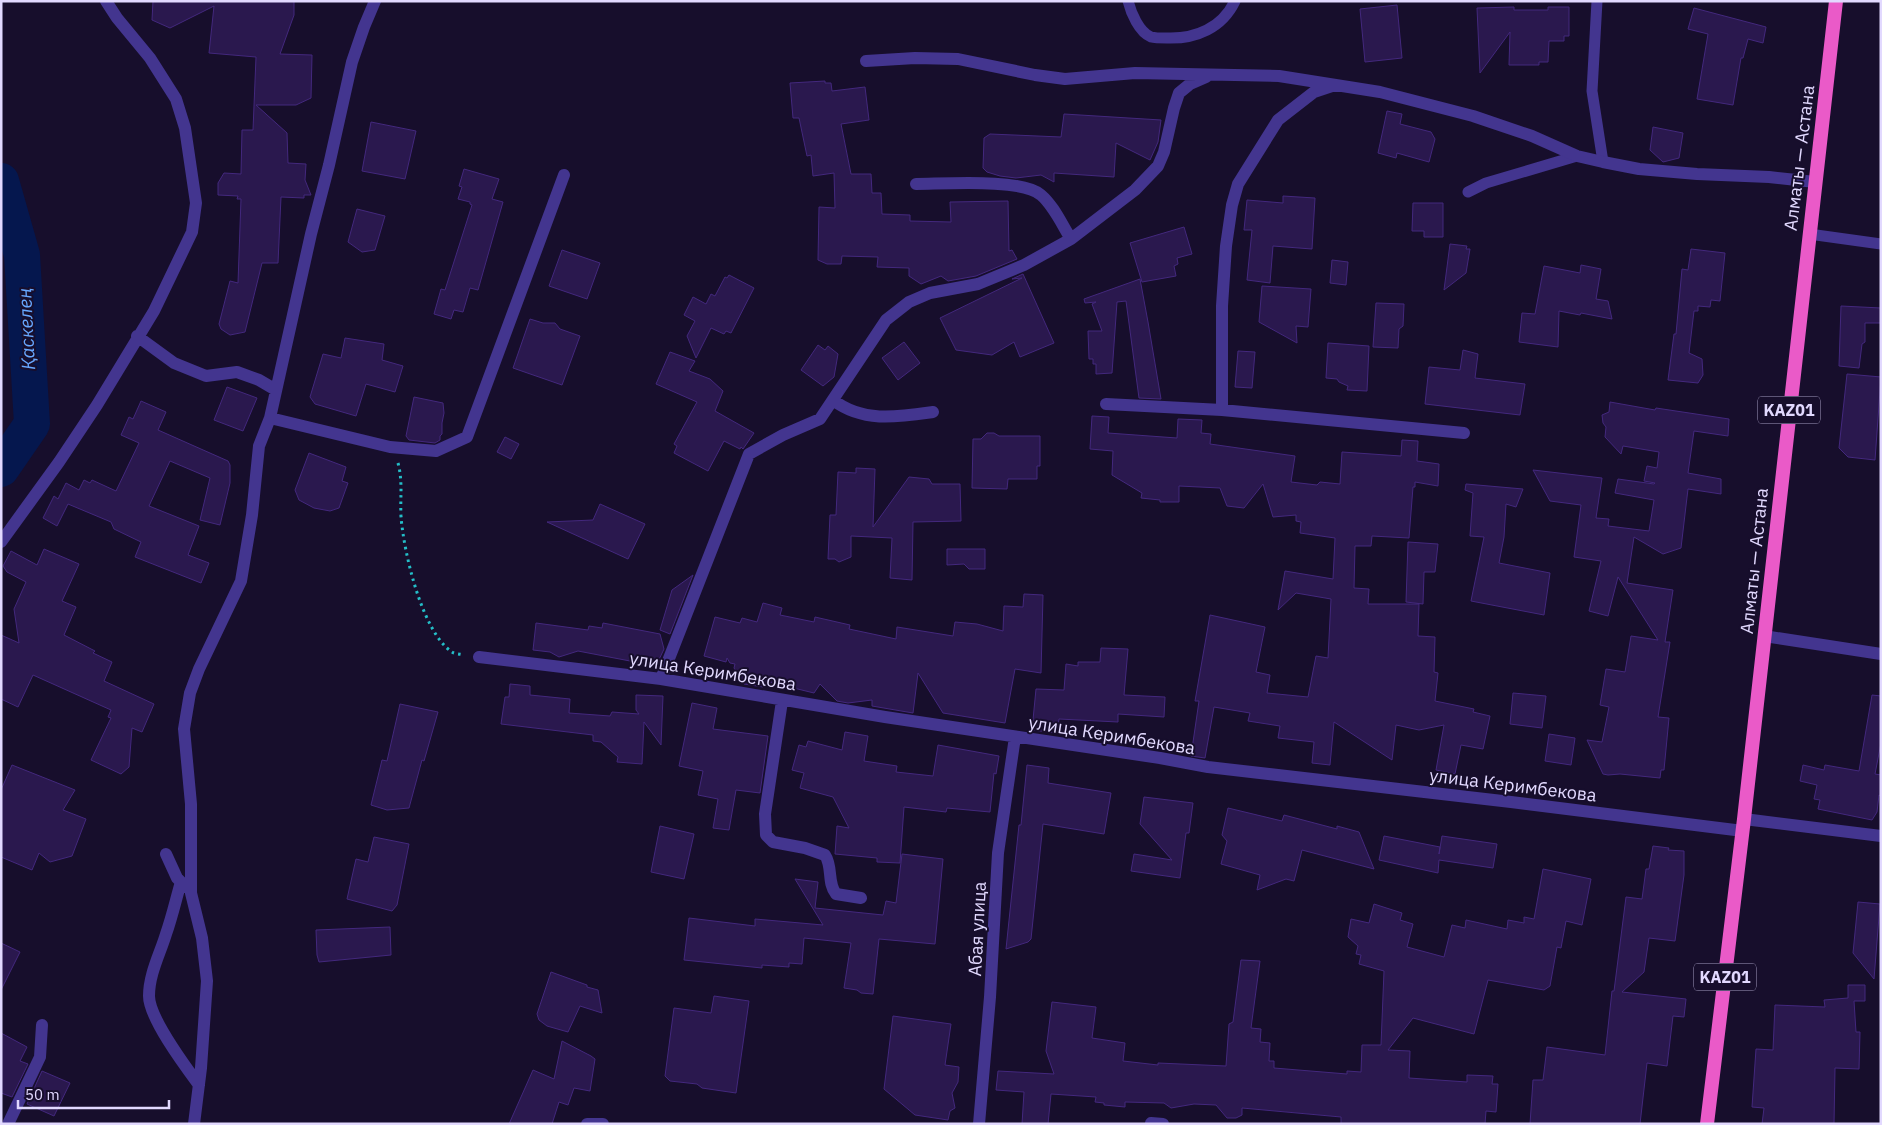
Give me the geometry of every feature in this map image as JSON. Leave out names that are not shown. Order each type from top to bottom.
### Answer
[{"type":"highway","name":"Алматы — Астана","points":[[1707,1124],[1743,825],[1836,1]]},
{"type":"street","points":[[1,542],[97,406],[137,336],[154,311],[192,232],[196,203],[185,128],[176,98],[150,58],[117,18],[106,1]]},
{"type":"street","points":[[194,1124],[207,981],[202,938],[191,893],[191,804],[184,729],[190,693],[199,669],[241,581],[252,515],[259,446],[270,418],[352,62],[375,1]]},
{"type":"street","points":[[866,62],[915,58],[958,59],[1027,74],[1065,79],[1135,73],[1279,76],[1380,92],[1473,116],[1532,136],[1577,156],[1603,162],[1639,169],[1769,177],[1815,182]]},
{"type":"street","points":[[661,679],[750,454],[820,419],[886,320],[909,302],[930,293],[978,284],[1024,265],[1072,239],[1136,190],[1158,166],[1164,152],[1179,93],[1200,79],[1214,76]]},
{"type":"street","points":[[1222,410],[1222,306],[1226,246],[1232,205],[1238,184],[1278,120],[1314,92],[1337,84]]},
{"type":"street","points":[[270,418],[390,447],[436,451],[467,438],[564,175]]},
{"type":"street","points":[[916,184],[1001,184],[1027,188],[1040,193],[1049,202],[1072,239]]},
{"type":"street","points":[[137,336],[174,363],[206,376],[237,372],[259,380],[276,390]]},
{"type":"street","points":[[833,400],[844,408],[868,417],[933,412]]},
{"type":"street","points":[[1106,404],[1222,410],[1464,433]]},
{"type":"street","points":[[1764,636],[1881,654]]},
{"type":"street","name":"улица Керимбекова","points":[[479,658],[661,679],[782,701],[1160,758],[1208,767],[1521,803],[1743,825],[1881,836]]},
{"type":"street","points":[[782,701],[766,814],[766,835],[773,842],[821,852],[825,855],[830,866],[831,884],[836,894],[860,898]]},
{"type":"street","name":"Абая улица","points":[[979,1124],[990,997],[998,853],[1015,737]]},
{"type":"street","points":[[166,854],[177,878],[191,893]]},
{"type":"street","points":[[181,882],[166,934],[153,968],[148,997],[157,1020],[182,1063],[199,1085]]},
{"type":"street","points":[[8,1124],[40,1057],[42,1025]]},
{"type":"street","points":[[587,1124],[603,1124]]},
{"type":"lane","points":[[1128,1],[1131,11],[1142,29],[1151,37],[1169,38],[1196,36],[1228,14],[1235,1]]},
{"type":"lane","points":[[1598,1],[1592,91],[1603,162]]},
{"type":"lane","points":[[1468,192],[1486,183],[1577,156]]},
{"type":"lane","points":[[1809,234],[1881,244]]},
{"type":"path","points":[[390,447],[402,476],[401,516],[415,589],[433,631],[453,653],[479,658]]},
{"type":"building","points":[[153,1],[294,1],[294,15],[280,54],[312,55],[311,98],[296,105],[256,105],[287,133],[288,163],[306,164],[305,180],[311,195],[304,195],[304,198],[281,197],[278,263],[262,263],[245,332],[230,335],[221,329],[219,324],[230,281],[238,283],[241,199],[237,199],[238,196],[218,195],[218,183],[224,173],[241,174],[242,130],[253,130],[256,57],[209,53],[214,6],[170,28],[152,20]]},
{"type":"building","points":[[1397,5],[1402,58],[1365,62],[1360,9]]},
{"type":"building","points":[[1514,7],[1514,10],[1548,10],[1548,7],[1569,7],[1569,36],[1564,36],[1564,41],[1549,41],[1548,62],[1539,62],[1539,65],[1509,65],[1510,32],[1480,73],[1477,8]]},
{"type":"building","points":[[1694,8],[1766,27],[1763,43],[1748,39],[1743,58],[1741,58],[1733,105],[1697,99],[1708,34],[1688,29]]},
{"type":"building","points":[[825,81],[825,83],[831,83],[832,91],[865,87],[869,120],[841,124],[851,174],[871,174],[872,193],[881,193],[882,214],[910,215],[910,221],[951,222],[950,202],[1008,201],[1009,251],[1012,250],[1017,259],[976,276],[948,281],[941,276],[921,284],[909,276],[909,268],[877,267],[878,257],[842,256],[841,264],[827,264],[818,260],[819,207],[835,208],[834,173],[813,176],[811,155],[807,156],[799,118],[793,118],[790,83]]},
{"type":"building","points":[[1387,111],[1402,114],[1400,124],[1431,132],[1435,139],[1429,162],[1397,153],[1396,158],[1378,153]]},
{"type":"building","points":[[1064,114],[1161,120],[1158,142],[1150,160],[1116,143],[1114,177],[1054,173],[1054,182],[1041,175],[1016,178],[1000,176],[987,172],[983,168],[984,138],[990,134],[1061,137]]},
{"type":"building","points":[[371,122],[416,131],[405,179],[362,171]]},
{"type":"building","points":[[1653,127],[1683,133],[1679,158],[1663,162],[1650,150]]},
{"type":"building","points":[[464,169],[499,179],[492,199],[503,202],[478,290],[470,288],[463,312],[454,310],[451,319],[434,314],[441,289],[445,290],[472,205],[470,202],[458,199],[462,187],[459,186]]},
{"type":"building","points":[[1283,196],[1315,198],[1312,249],[1273,246],[1270,283],[1247,280],[1252,230],[1244,230],[1247,200],[1283,203]]},
{"type":"building","points":[[1413,203],[1443,203],[1443,237],[1424,237],[1424,231],[1412,231]]},
{"type":"building","points":[[357,209],[385,216],[375,250],[362,252],[348,242]]},
{"type":"building","points":[[1184,227],[1192,254],[1177,258],[1178,264],[1174,266],[1176,276],[1142,282],[1130,243]]},
{"type":"building","points":[[1450,244],[1467,246],[1466,249],[1470,249],[1466,273],[1444,290]]},
{"type":"building","points":[[1691,249],[1725,253],[1720,301],[1711,300],[1710,307],[1698,306],[1698,311],[1694,311],[1689,353],[1702,359],[1703,375],[1698,383],[1668,380],[1674,334],[1676,334],[1682,269],[1688,270]]},
{"type":"building","points":[[562,250],[600,263],[587,299],[549,286]]},
{"type":"building","points":[[1332,260],[1348,262],[1346,285],[1330,283]]},
{"type":"building","points":[[1581,265],[1601,269],[1596,299],[1608,301],[1612,319],[1559,311],[1558,347],[1519,342],[1522,313],[1535,314],[1544,266],[1580,273]]},
{"type":"building","points":[[1023,274],[1054,343],[1020,357],[1014,342],[992,355],[956,350],[940,318],[1022,278],[1012,279]]},
{"type":"building","points":[[729,275],[754,288],[731,333],[726,331],[724,334],[711,328],[696,358],[687,336],[695,321],[684,315],[693,297],[706,304],[711,294],[715,296],[725,277],[727,278]]},
{"type":"building","points":[[1140,279],[1161,399],[1139,398],[1126,301],[1117,302],[1112,373],[1096,374],[1096,364],[1093,364],[1093,359],[1089,359],[1088,331],[1102,331],[1092,304],[1096,302],[1085,303],[1084,299]]},
{"type":"building","points":[[1262,286],[1311,289],[1308,327],[1296,326],[1297,343],[1259,322]]},
{"type":"building","points":[[1376,303],[1404,304],[1403,326],[1399,329],[1398,348],[1373,347]]},
{"type":"building","points":[[1841,306],[1881,308],[1881,323],[1865,323],[1865,342],[1862,344],[1859,368],[1839,366]]},
{"type":"building","points":[[530,319],[543,323],[555,323],[560,329],[580,336],[562,385],[513,368]]},
{"type":"building","points":[[345,338],[384,344],[382,360],[403,366],[395,392],[366,384],[356,416],[315,404],[310,397],[323,354],[341,358]]},
{"type":"building","points":[[904,342],[920,363],[898,380],[882,358]]},
{"type":"building","points":[[1328,343],[1369,346],[1367,391],[1347,390],[1348,386],[1337,379],[1326,378]]},
{"type":"building","points":[[818,345],[825,350],[828,346],[838,354],[834,377],[823,386],[801,370]]},
{"type":"building","points":[[1463,350],[1478,354],[1475,378],[1525,384],[1520,415],[1425,404],[1429,367],[1460,370]]},
{"type":"building","points":[[1238,351],[1255,352],[1252,388],[1235,387]]},
{"type":"building","points":[[670,352],[695,361],[689,371],[710,379],[723,391],[715,411],[754,433],[743,449],[724,441],[708,471],[674,453],[677,446],[674,444],[697,402],[656,384]]},
{"type":"building","points":[[1847,374],[1881,377],[1875,460],[1848,457],[1839,448]]},
{"type":"building","points":[[227,387],[257,398],[243,431],[214,420]]},
{"type":"building","points":[[414,397],[443,403],[442,434],[440,440],[435,443],[409,440],[406,436]]},
{"type":"building","points":[[141,401],[166,412],[158,430],[228,461],[230,465],[230,483],[220,525],[200,520],[210,478],[170,461],[149,506],[199,526],[188,555],[209,563],[201,583],[135,557],[141,542],[114,529],[111,522],[68,504],[57,526],[43,518],[54,496],[58,499],[66,483],[79,490],[84,480],[90,483],[92,480],[116,491],[139,443],[121,435],[129,417],[133,419]]},
{"type":"building","points":[[1610,402],[1655,410],[1656,408],[1729,419],[1728,436],[1694,431],[1688,473],[1721,479],[1721,494],[1688,489],[1681,548],[1663,554],[1634,537],[1627,583],[1673,590],[1665,642],[1670,642],[1658,717],[1669,718],[1664,770],[1661,770],[1660,778],[1603,774],[1587,740],[1602,742],[1609,707],[1600,705],[1606,669],[1625,672],[1631,636],[1658,640],[1618,577],[1608,616],[1589,611],[1601,561],[1574,557],[1581,505],[1550,501],[1533,470],[1602,478],[1596,518],[1609,519],[1608,526],[1649,531],[1654,500],[1615,493],[1618,479],[1654,484],[1644,481],[1647,466],[1657,468],[1659,452],[1623,446],[1621,454],[1605,437],[1606,427],[1603,423],[1602,415],[1609,412]]},
{"type":"building","points":[[1092,416],[1109,417],[1108,433],[1177,438],[1178,419],[1202,420],[1201,433],[1211,434],[1210,444],[1295,456],[1291,482],[1317,485],[1320,482],[1340,484],[1342,452],[1401,456],[1402,440],[1418,441],[1417,461],[1439,464],[1438,486],[1415,482],[1409,538],[1372,536],[1371,546],[1355,546],[1354,588],[1369,589],[1368,604],[1419,604],[1418,636],[1435,637],[1434,672],[1438,673],[1435,701],[1474,709],[1473,712],[1490,716],[1483,749],[1461,745],[1455,774],[1436,770],[1444,725],[1419,730],[1396,725],[1392,760],[1334,722],[1330,765],[1312,763],[1314,742],[1278,738],[1280,726],[1248,721],[1250,713],[1214,707],[1205,758],[1191,756],[1199,701],[1195,701],[1210,615],[1265,627],[1256,672],[1270,675],[1267,693],[1308,697],[1316,656],[1328,658],[1331,599],[1296,593],[1278,610],[1285,571],[1333,579],[1335,538],[1300,533],[1301,522],[1296,521],[1296,515],[1273,517],[1263,484],[1244,508],[1227,506],[1220,488],[1179,486],[1179,502],[1160,502],[1160,500],[1141,498],[1142,493],[1112,475],[1113,451],[1090,449]]},
{"type":"building","points":[[987,433],[994,433],[999,436],[1040,436],[1040,466],[1037,466],[1037,479],[1008,479],[1007,489],[972,488],[973,439],[981,439]]},
{"type":"building","points":[[505,437],[519,444],[511,459],[497,452]]},
{"type":"building","points":[[309,453],[346,467],[342,481],[348,483],[339,508],[330,511],[314,508],[299,500],[295,490]]},
{"type":"building","points":[[856,468],[875,469],[873,527],[909,477],[929,479],[932,484],[960,484],[961,521],[913,522],[912,580],[890,578],[892,538],[851,536],[851,557],[839,562],[835,559],[828,559],[830,515],[836,515],[838,472],[856,473]]},
{"type":"building","points":[[1466,484],[1523,489],[1516,507],[1506,504],[1504,537],[1499,563],[1550,573],[1544,615],[1471,601],[1484,537],[1470,536],[1473,493],[1465,490]]},
{"type":"building","points":[[600,504],[645,524],[628,559],[547,522],[593,520]]},
{"type":"building","points":[[1408,542],[1438,544],[1435,572],[1424,572],[1423,604],[1406,602]]},
{"type":"building","points":[[44,549],[79,564],[62,601],[76,607],[64,635],[112,662],[104,681],[154,704],[142,732],[132,728],[129,767],[121,774],[91,760],[111,718],[108,717],[111,710],[33,675],[18,707],[1,699],[1,635],[19,643],[14,609],[26,582],[7,572],[3,566],[11,551],[37,565]]},
{"type":"building","points":[[947,549],[985,549],[985,569],[969,569],[964,564],[947,565]]},
{"type":"building","points":[[693,575],[670,634],[660,630],[672,590]]},
{"type":"building","points":[[1024,594],[1043,595],[1041,673],[1015,669],[1005,723],[943,713],[918,673],[913,713],[872,706],[872,700],[848,703],[837,701],[820,684],[814,693],[765,681],[763,687],[744,684],[734,668],[735,664],[730,663],[727,658],[726,662],[704,656],[715,617],[740,623],[742,618],[757,622],[763,603],[782,608],[780,615],[814,622],[815,617],[850,625],[849,629],[896,639],[897,627],[953,636],[955,622],[977,624],[1003,631],[1004,606],[1023,607]]},
{"type":"building","points":[[536,623],[588,630],[589,626],[602,628],[603,623],[660,634],[664,649],[656,666],[578,651],[559,657],[550,652],[533,650]]},
{"type":"building","points":[[1101,648],[1128,649],[1124,695],[1165,697],[1164,717],[1118,714],[1118,722],[1059,719],[1057,733],[1032,730],[1036,689],[1064,690],[1066,664],[1078,666],[1078,662],[1100,662]]},
{"type":"building","points":[[510,684],[530,686],[530,695],[570,699],[569,713],[610,716],[612,712],[639,714],[636,710],[636,695],[663,696],[661,745],[644,722],[642,764],[617,762],[618,757],[601,742],[593,741],[593,735],[501,724],[505,697],[509,697]]},
{"type":"building","points":[[1513,693],[1546,696],[1542,728],[1510,724]]},
{"type":"building","points":[[1872,695],[1881,696],[1881,743],[1875,774],[1881,775],[1881,796],[1879,795],[1877,812],[1872,820],[1818,809],[1820,800],[1814,799],[1817,785],[1800,781],[1803,765],[1824,770],[1825,765],[1859,771]]},
{"type":"building","points":[[692,703],[717,708],[713,729],[768,736],[760,793],[736,790],[729,830],[713,828],[718,799],[698,795],[703,771],[679,766]]},
{"type":"building","points":[[400,704],[438,712],[409,808],[387,810],[371,805],[382,760],[387,761]]},
{"type":"building","points":[[845,732],[868,736],[864,761],[897,766],[896,772],[933,776],[938,745],[999,756],[996,774],[994,773],[990,812],[947,808],[946,812],[904,807],[900,863],[877,862],[877,858],[835,854],[837,826],[849,828],[833,797],[800,788],[804,773],[792,770],[799,745],[806,747],[808,741],[842,750]]},
{"type":"building","points":[[1549,734],[1575,738],[1571,765],[1545,761]]},
{"type":"building","points":[[12,765],[75,790],[63,810],[86,819],[72,856],[50,862],[39,853],[32,870],[1,857],[1,790]]},
{"type":"building","points":[[1027,765],[1049,768],[1048,783],[1111,793],[1104,834],[1043,824],[1031,939],[1028,942],[1006,949],[1019,825],[1021,825]]},
{"type":"building","points":[[1144,797],[1193,803],[1189,833],[1186,833],[1180,878],[1131,871],[1134,854],[1172,860],[1140,824]]},
{"type":"building","points":[[1228,808],[1282,821],[1284,815],[1337,829],[1337,826],[1359,832],[1374,869],[1302,850],[1294,881],[1286,879],[1257,890],[1260,875],[1221,864],[1227,841],[1222,835]]},
{"type":"building","points":[[660,826],[694,834],[684,879],[651,872]]},
{"type":"building","points":[[1384,836],[1440,847],[1439,854],[1442,836],[1497,844],[1493,868],[1439,860],[1438,873],[1379,860]]},
{"type":"building","points":[[374,837],[409,844],[397,905],[392,911],[347,899],[356,859],[368,862]]},
{"type":"building","points":[[1653,846],[1669,848],[1668,850],[1684,851],[1684,875],[1675,941],[1649,938],[1644,972],[1622,992],[1686,999],[1684,1017],[1673,1016],[1667,1066],[1647,1063],[1640,1124],[1530,1124],[1533,1080],[1543,1080],[1547,1047],[1605,1055],[1626,897],[1642,899],[1646,869],[1649,869]]},
{"type":"building","points":[[902,854],[943,859],[935,944],[879,939],[873,994],[844,988],[851,943],[804,938],[802,964],[789,963],[789,967],[762,965],[762,968],[684,960],[689,918],[755,926],[755,919],[823,925],[795,879],[818,882],[815,908],[883,915],[886,901],[896,903]]},
{"type":"building","points":[[1543,869],[1591,879],[1582,925],[1566,921],[1561,948],[1557,947],[1550,986],[1544,990],[1488,980],[1474,1034],[1413,1018],[1388,1050],[1410,1051],[1409,1078],[1467,1082],[1467,1075],[1493,1076],[1492,1084],[1498,1084],[1496,1112],[1486,1111],[1485,1124],[1341,1124],[1341,1117],[1242,1108],[1242,1115],[1236,1118],[1227,1118],[1216,1105],[1194,1104],[1171,1108],[1164,1103],[1125,1102],[1125,1107],[1095,1102],[1096,1097],[1051,1094],[1048,1124],[1022,1124],[1024,1092],[996,1090],[998,1071],[1054,1074],[1046,1051],[1052,1002],[1096,1007],[1092,1038],[1125,1043],[1123,1061],[1158,1065],[1158,1063],[1226,1066],[1229,1024],[1233,1022],[1241,960],[1260,961],[1251,1028],[1261,1029],[1260,1042],[1270,1043],[1269,1061],[1274,1061],[1274,1068],[1347,1074],[1347,1071],[1361,1072],[1362,1045],[1381,1045],[1384,971],[1359,964],[1361,955],[1356,954],[1358,946],[1348,937],[1351,919],[1369,923],[1374,904],[1402,913],[1400,920],[1413,924],[1407,947],[1444,957],[1452,925],[1465,928],[1466,920],[1507,929],[1508,920],[1524,923],[1524,917],[1534,919]]},
{"type":"building","points":[[1858,902],[1880,904],[1874,979],[1853,953]]},
{"type":"building","points":[[390,927],[391,955],[319,962],[316,930]]},
{"type":"building","points":[[1,943],[20,952],[1,990]]},
{"type":"building","points":[[551,972],[598,990],[602,1013],[580,1006],[568,1032],[547,1026],[539,1020],[537,1014]]},
{"type":"building","points":[[1848,985],[1865,985],[1865,1001],[1854,1001],[1856,1032],[1860,1032],[1859,1069],[1835,1068],[1834,1124],[1762,1124],[1764,1108],[1752,1107],[1756,1049],[1773,1050],[1775,1005],[1825,1007],[1824,1000],[1848,998]]},
{"type":"building","points":[[714,996],[749,1001],[736,1093],[702,1088],[697,1084],[670,1081],[665,1076],[674,1008],[711,1013]]},
{"type":"building","points":[[893,1016],[951,1024],[945,1065],[959,1067],[958,1082],[952,1093],[955,1108],[950,1111],[948,1120],[915,1115],[884,1089]]},
{"type":"building","points":[[1,1033],[27,1047],[20,1061],[28,1064],[12,1097],[1,1093]]},
{"type":"building","points":[[562,1041],[595,1059],[590,1091],[574,1088],[568,1105],[559,1102],[552,1124],[509,1124],[533,1070],[554,1079]]},
{"type":"building","points":[[42,1071],[70,1083],[54,1116],[27,1104]]},
{"type":"waterway","name":"Қаскелең","points":[[1,181],[22,255],[32,424],[1,469]]}]
